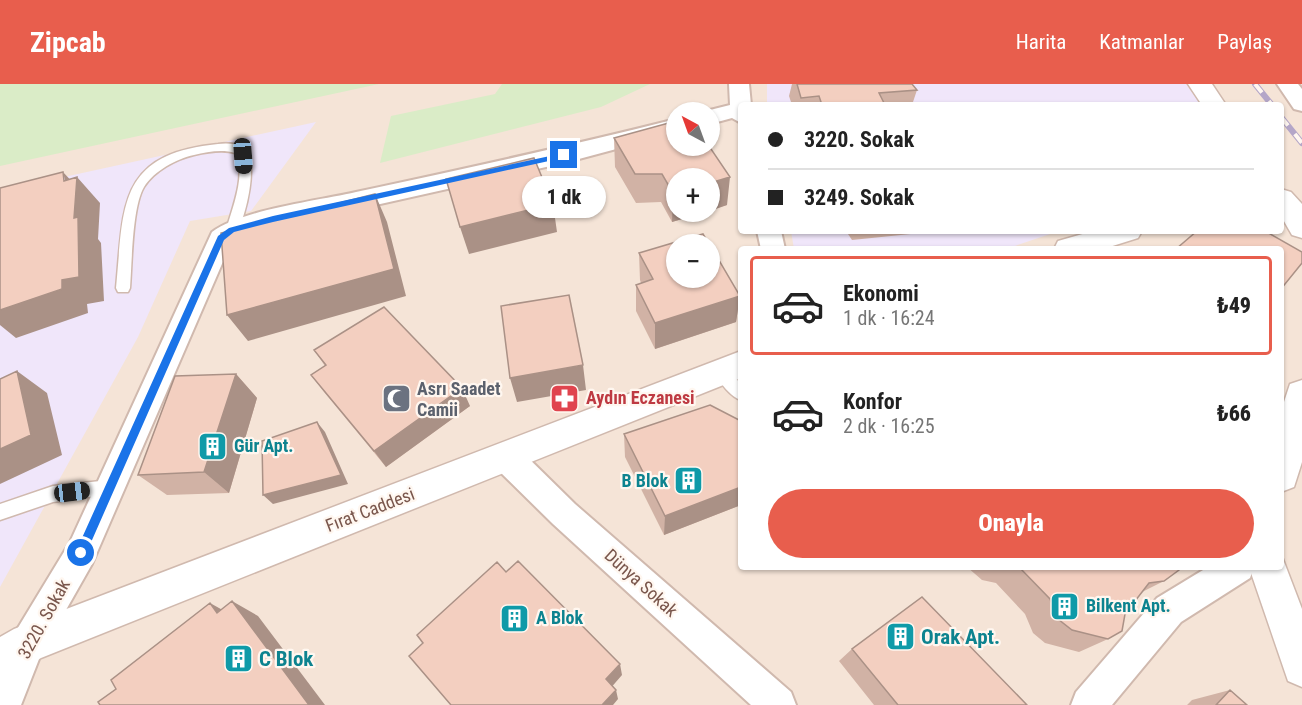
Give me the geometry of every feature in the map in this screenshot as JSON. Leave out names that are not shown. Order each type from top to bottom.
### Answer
[{"type":"street","points":[[740,84],[740,102]]},
{"type":"street","points":[[1200,84],[1212,102]]},
{"type":"street","points":[[1287,84],[1302,104]]},
{"type":"street","points":[[720,116],[738,113]]},
{"type":"street","points":[[226,234],[564,155],[666,129]]},
{"type":"street","points":[[1284,202],[1295,214],[1302,228]]},
{"type":"street","name":"3220. Sokak","points":[[13,680],[81,553],[226,234]]},
{"type":"street","points":[[1078,246],[1118,234]]},
{"type":"street","name":"Fırat Caddesi","points":[[13,680],[507,457],[735,377]]},
{"type":"street","points":[[1284,464],[1302,394]]},
{"type":"street","name":"Dünya Sokak","points":[[507,457],[564,514],[778,705]]},
{"type":"street","points":[[1089,705],[1169,610],[1233,570]]},
{"type":"street","points":[[1269,570],[1302,667]]},
{"type":"lane","points":[[123,288],[137,188],[153,171],[177,156],[230,146],[239,150],[243,156],[245,178],[238,213],[226,234]]},
{"type":"lane","points":[[0,512],[52,494],[110,487]]},
{"type":"shaded area","points":[[0,84],[1302,84],[1302,705],[0,705]]},
{"type":"shaded area","points":[[767,84],[1186,84],[1199,102],[767,102]]},
{"type":"shaded area","points":[[316,122],[251,211],[190,221],[138,337],[0,587],[0,191]]},
{"type":"shaded area","points":[[792,234],[1050,234],[1015,246],[794,246]]},
{"type":"green space","points":[[0,84],[379,84],[0,166]]},
{"type":"green space","points":[[502,84],[650,84],[601,107],[380,163],[391,116],[495,94]]},
{"type":"building","points":[[797,84],[912,84],[917,90],[879,93],[884,102],[821,102],[819,96],[801,98]]},
{"type":"building","points":[[666,124],[666,156],[716,156],[730,177],[720,180],[720,168],[666,168],[666,181],[662,174],[635,174],[614,138]]},
{"type":"building","points":[[534,158],[553,204],[460,227],[446,179]]},
{"type":"building","points":[[63,172],[64,181],[77,177],[74,218],[78,217],[79,277],[62,280],[62,289],[0,310],[0,188]]},
{"type":"building","points":[[375,194],[394,269],[227,315],[221,233]]},
{"type":"building","points":[[1194,234],[1270,234],[1302,252],[1302,263],[1284,285],[1284,246],[1180,246]]},
{"type":"building","points":[[666,245],[666,288],[720,288],[720,262],[738,293],[738,297],[655,323],[636,285],[653,279],[639,253]]},
{"type":"building","points":[[569,295],[583,365],[510,378],[501,306]]},
{"type":"building","name":"Asrı Saadet Camii","points":[[384,307],[462,388],[374,451],[311,375],[326,365],[314,350]]},
{"type":"building","points":[[17,371],[31,435],[0,449],[0,379]]},
{"type":"building","points":[[236,374],[204,472],[138,475],[175,376]]},
{"type":"building","name":"B Blok","points":[[710,405],[738,419],[738,488],[665,516],[624,434]]},
{"type":"building","points":[[317,422],[341,475],[263,495],[262,441]]},
{"type":"building","name":"A Blok","points":[[518,561],[620,664],[606,679],[616,690],[602,705],[451,705],[409,656],[423,643],[417,635],[497,562],[506,572]]},
{"type":"building","points":[[1022,570],[1179,570],[1164,581],[1149,583],[1125,614],[1122,631],[1108,639],[1072,630],[1058,619],[1050,599]]},
{"type":"building","name":"Orak Apt.","points":[[922,597],[1027,705],[898,705],[852,649]]},
{"type":"building","name":"C Blok","points":[[232,601],[309,705],[100,705],[98,702],[116,689],[111,680],[210,603],[217,613]]},
{"type":"building","points":[[1230,690],[1247,705],[1216,705]]},
{"type":"railway","points":[[1255,84],[1270,102]]},
{"type":"railway","points":[[1284,121],[1302,143]]},
{"type":"place","name":"Aydın Eczanesi","points":[[565,398]]},
{"type":"place","name":"Asrı Saadet Camii","points":[[396,399]]},
{"type":"place","name":"Gür Apt.","points":[[213,446]]},
{"type":"place","name":"B Blok","points":[[689,481]]},
{"type":"place","name":"Bilkent Apt.","points":[[1065,606]]},
{"type":"place","name":"A Blok","points":[[515,618]]},
{"type":"place","name":"Orak Apt.","points":[[900,637]]},
{"type":"place","name":"C Blok","points":[[238,659]]},
{"type":"route","points":[[81,553],[221,238],[232,230],[273,219],[564,155]]}]
